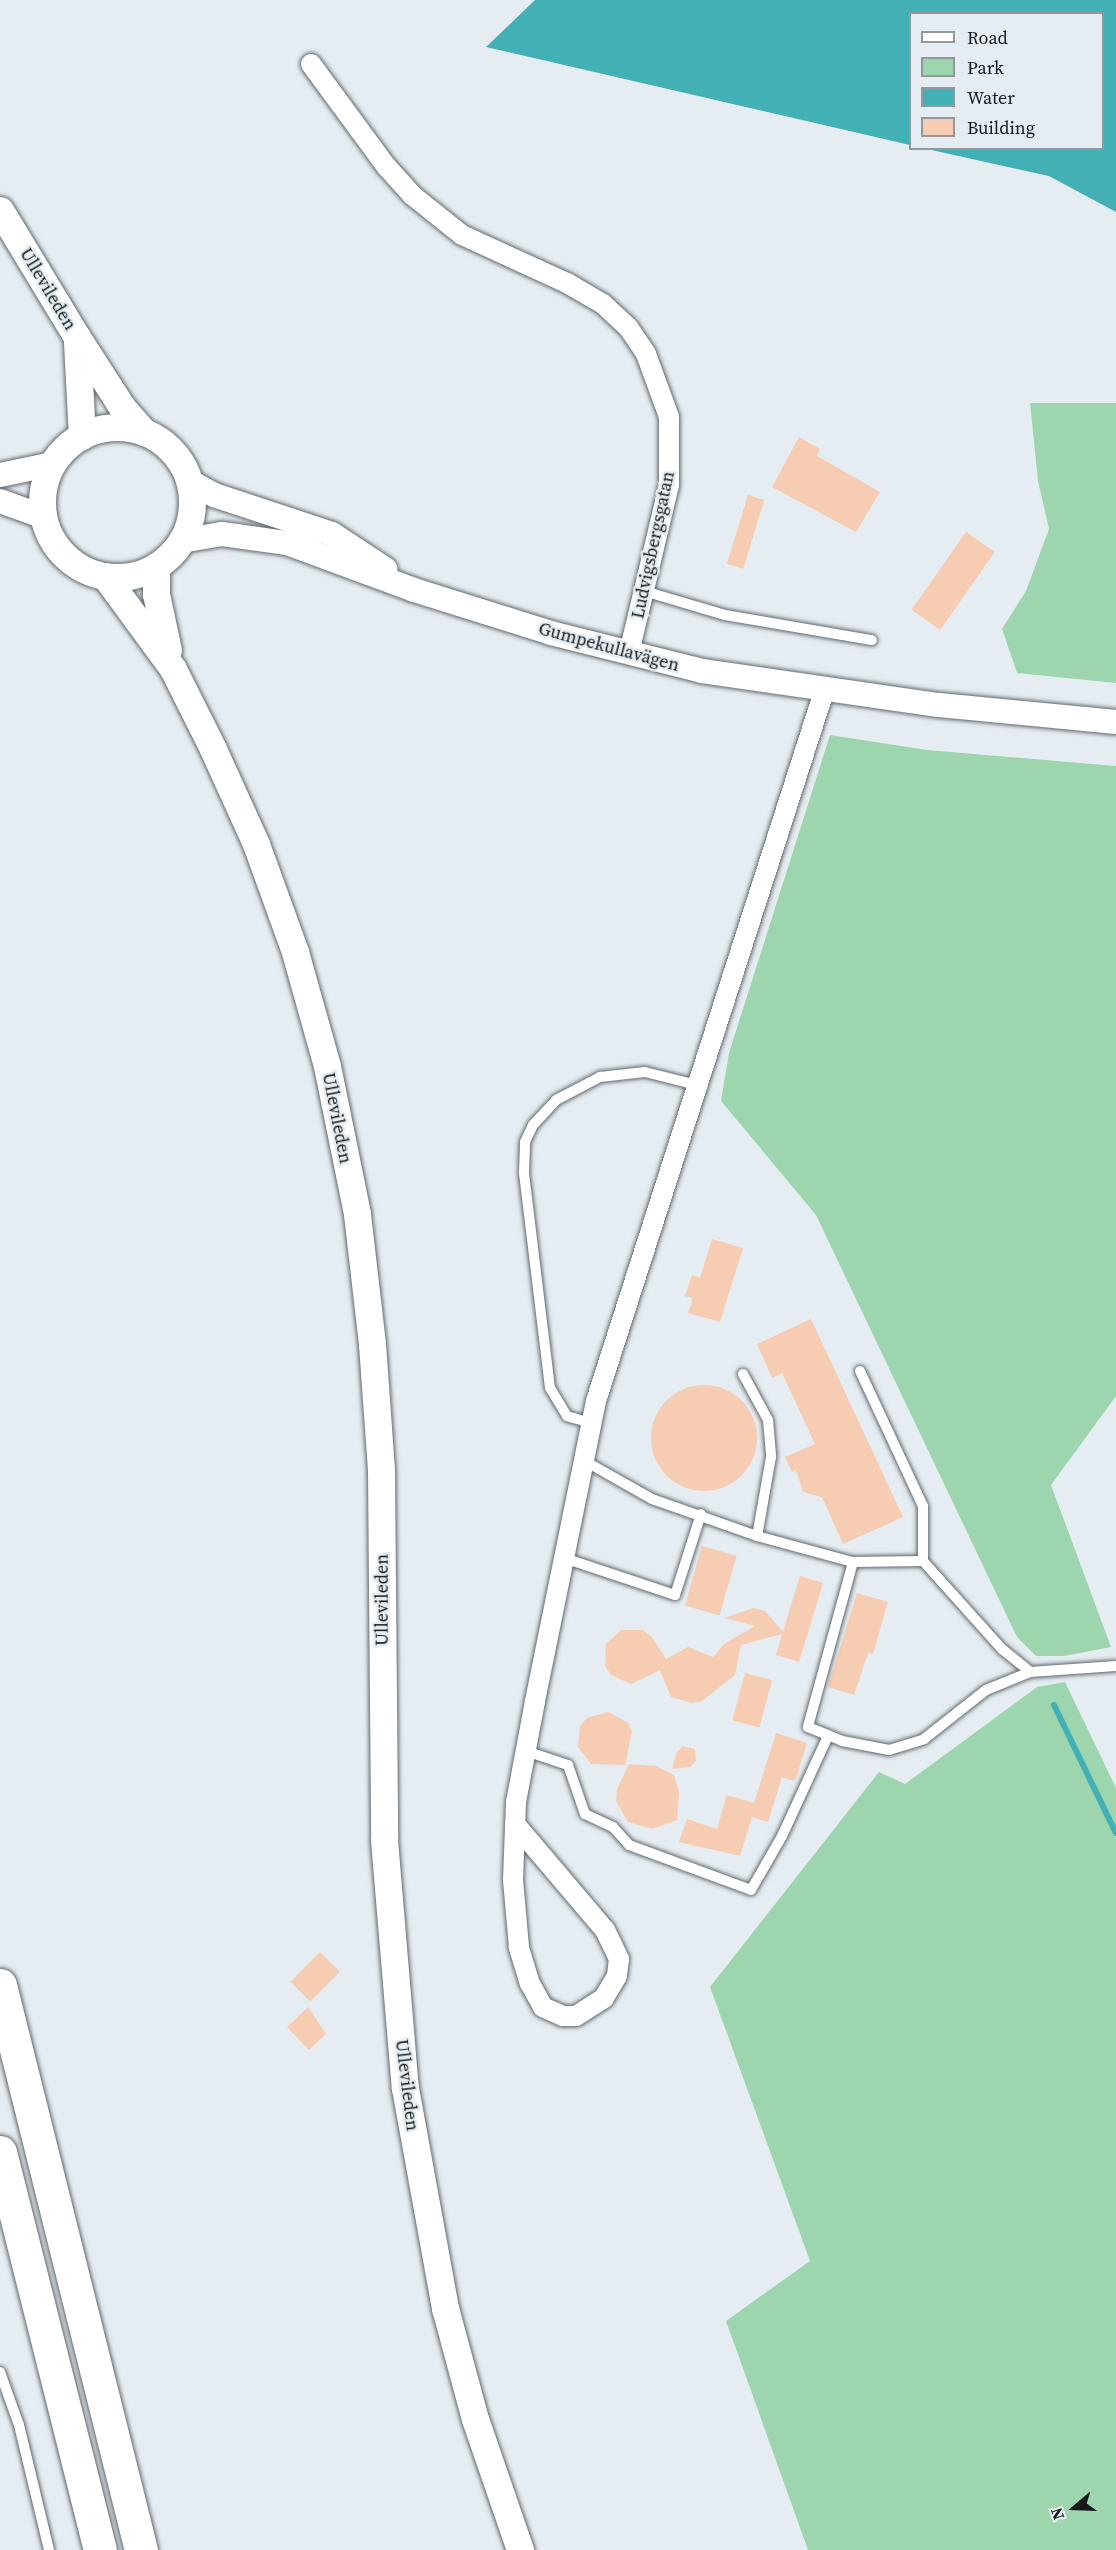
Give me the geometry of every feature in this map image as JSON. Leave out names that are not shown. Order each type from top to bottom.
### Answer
[{"type":"highway","points":[[0,1985],[141,2550]]},
{"type":"highway","points":[[0,2152],[100,2550]]},
{"type":"main road","name":"Ullevileden","points":[[0,210],[122,407],[144,432]]},
{"type":"main road","name":"Ullevileden","points":[[77,337],[82,436]]},
{"type":"main road","points":[[106,428],[144,432],[177,456],[189,481],[191,518],[181,541],[156,566],[132,575],[105,576],[90,572],[66,556],[56,544],[44,517],[44,490],[53,464],[82,436],[106,428]]},
{"type":"main road","name":"Ullevileden","points":[[156,566],[156,594],[173,669]]},
{"type":"main road","name":"Ullevileden","points":[[105,576],[173,669],[256,844],[295,952],[327,1066],[357,1214],[372,1344],[381,1471],[384,1840],[405,2088],[445,2308],[475,2419],[520,2550]]},
{"type":"street","name":"Ludvigsbergsgatan","points":[[311,63],[386,166],[428,209],[489,250],[567,283],[603,304],[628,327],[646,354],[669,417],[671,448],[669,485],[631,646]]},
{"type":"street","points":[[0,475],[53,464]]},
{"type":"street","name":"Gumpekullavägen","points":[[189,481],[214,495],[332,534],[422,592]]},
{"type":"street","points":[[0,501],[44,517]]},
{"type":"street","name":"Gumpekullavägen","points":[[181,541],[222,534],[253,536],[288,543],[422,592],[554,618],[631,646],[706,655],[792,682],[939,705],[1116,722]]},
{"type":"street","points":[[516,1824],[606,1930],[619,1959],[617,1976],[604,1998],[576,2016],[563,2016],[543,2007],[530,1984],[519,1947],[513,1880],[516,1824],[526,1751],[591,1423],[825,688]]},
{"type":"lane","points":[[644,591],[725,615],[872,640]]},
{"type":"lane","points":[[591,1423],[567,1416],[550,1388],[524,1173],[525,1142],[533,1125],[556,1100],[600,1077],[645,1072],[697,1085]]},
{"type":"lane","points":[[860,1371],[923,1506],[923,1561],[1002,1649],[1030,1672]]},
{"type":"lane","points":[[743,1374],[768,1420],[771,1457],[757,1536]]},
{"type":"lane","points":[[583,1460],[652,1499],[701,1514],[757,1536],[853,1562],[923,1561]]},
{"type":"lane","points":[[564,1558],[675,1595],[701,1514]]},
{"type":"lane","points":[[853,1562],[808,1727],[828,1736],[889,1750],[924,1739],[986,1690],[1030,1672],[1116,1666]]},
{"type":"lane","points":[[526,1751],[568,1765],[585,1814],[613,1827],[629,1845],[751,1890],[782,1836],[828,1736]]},
{"type":"lane","points":[[0,2372],[20,2425],[49,2550]]},
{"type":"green space","points":[[1030,403],[1116,403],[1116,683],[1017,673],[1002,629],[1026,591],[1049,529],[1038,481]]},
{"type":"green space","points":[[830,735],[927,750],[1116,766],[1116,1396],[1051,1485],[1111,1647],[1064,1656],[1036,1656],[1017,1637],[816,1215],[721,1101],[729,1053]]},
{"type":"green space","points":[[1065,1682],[1116,1788],[1116,2550],[808,2550],[726,2321],[810,2261],[710,1987],[879,1772],[905,1784],[1037,1687]]},
{"type":"water","points":[[535,0],[1116,0],[1116,212],[1049,176],[932,150],[1104,150],[1104,12],[909,12],[909,145],[486,47]]},
{"type":"building","points":[[799,437],[820,449],[817,456],[880,492],[856,532],[772,487]]},
{"type":"building","points":[[748,495],[764,500],[743,569],[727,564]]},
{"type":"building","points":[[966,532],[995,552],[940,630],[912,610]]},
{"type":"building","points":[[712,1239],[743,1248],[720,1322],[688,1313],[693,1298],[685,1296],[692,1275],[700,1278]]},
{"type":"building","points":[[811,1319],[903,1517],[843,1544],[822,1497],[803,1492],[796,1470],[792,1472],[785,1457],[815,1444],[782,1373],[772,1378],[757,1344]]},
{"type":"building","points":[[704,1385],[724,1389],[742,1400],[753,1418],[757,1438],[753,1458],[742,1476],[724,1487],[704,1491],[684,1487],[666,1476],[655,1458],[651,1438],[655,1418],[666,1400],[684,1389]]},
{"type":"building","points":[[702,1546],[737,1556],[720,1616],[685,1606]]},
{"type":"building","points":[[800,1576],[823,1583],[799,1662],[776,1655],[782,1634],[741,1645],[735,1675],[702,1701],[692,1703],[671,1697],[660,1670],[631,1684],[611,1675],[605,1666],[606,1644],[621,1630],[643,1630],[652,1637],[666,1659],[688,1647],[713,1657],[724,1644],[755,1626],[725,1618],[753,1608],[765,1611],[783,1632]]},
{"type":"building","points":[[857,1593],[888,1602],[873,1654],[868,1653],[854,1695],[828,1687]]},
{"type":"building","points":[[745,1673],[772,1680],[759,1728],[732,1720]]},
{"type":"building","points":[[608,1712],[627,1722],[632,1731],[625,1765],[591,1764],[578,1747],[580,1726],[587,1718]]},
{"type":"building","points":[[776,1733],[807,1743],[795,1781],[782,1777],[768,1822],[752,1817],[740,1856],[679,1842],[687,1819],[717,1829],[727,1795],[754,1803]]},
{"type":"building","points":[[683,1746],[695,1749],[696,1761],[690,1767],[672,1769],[677,1752]]},
{"type":"building","points":[[629,1764],[656,1766],[674,1775],[679,1793],[677,1820],[652,1829],[628,1822],[616,1801],[617,1789]]},
{"type":"building","points":[[320,1952],[340,1972],[310,2001],[290,1982]]},
{"type":"building","points":[[308,2007],[326,2034],[309,2050],[287,2027]]},
{"type":"waterway","points":[[1054,1705],[1116,1833]]}]
